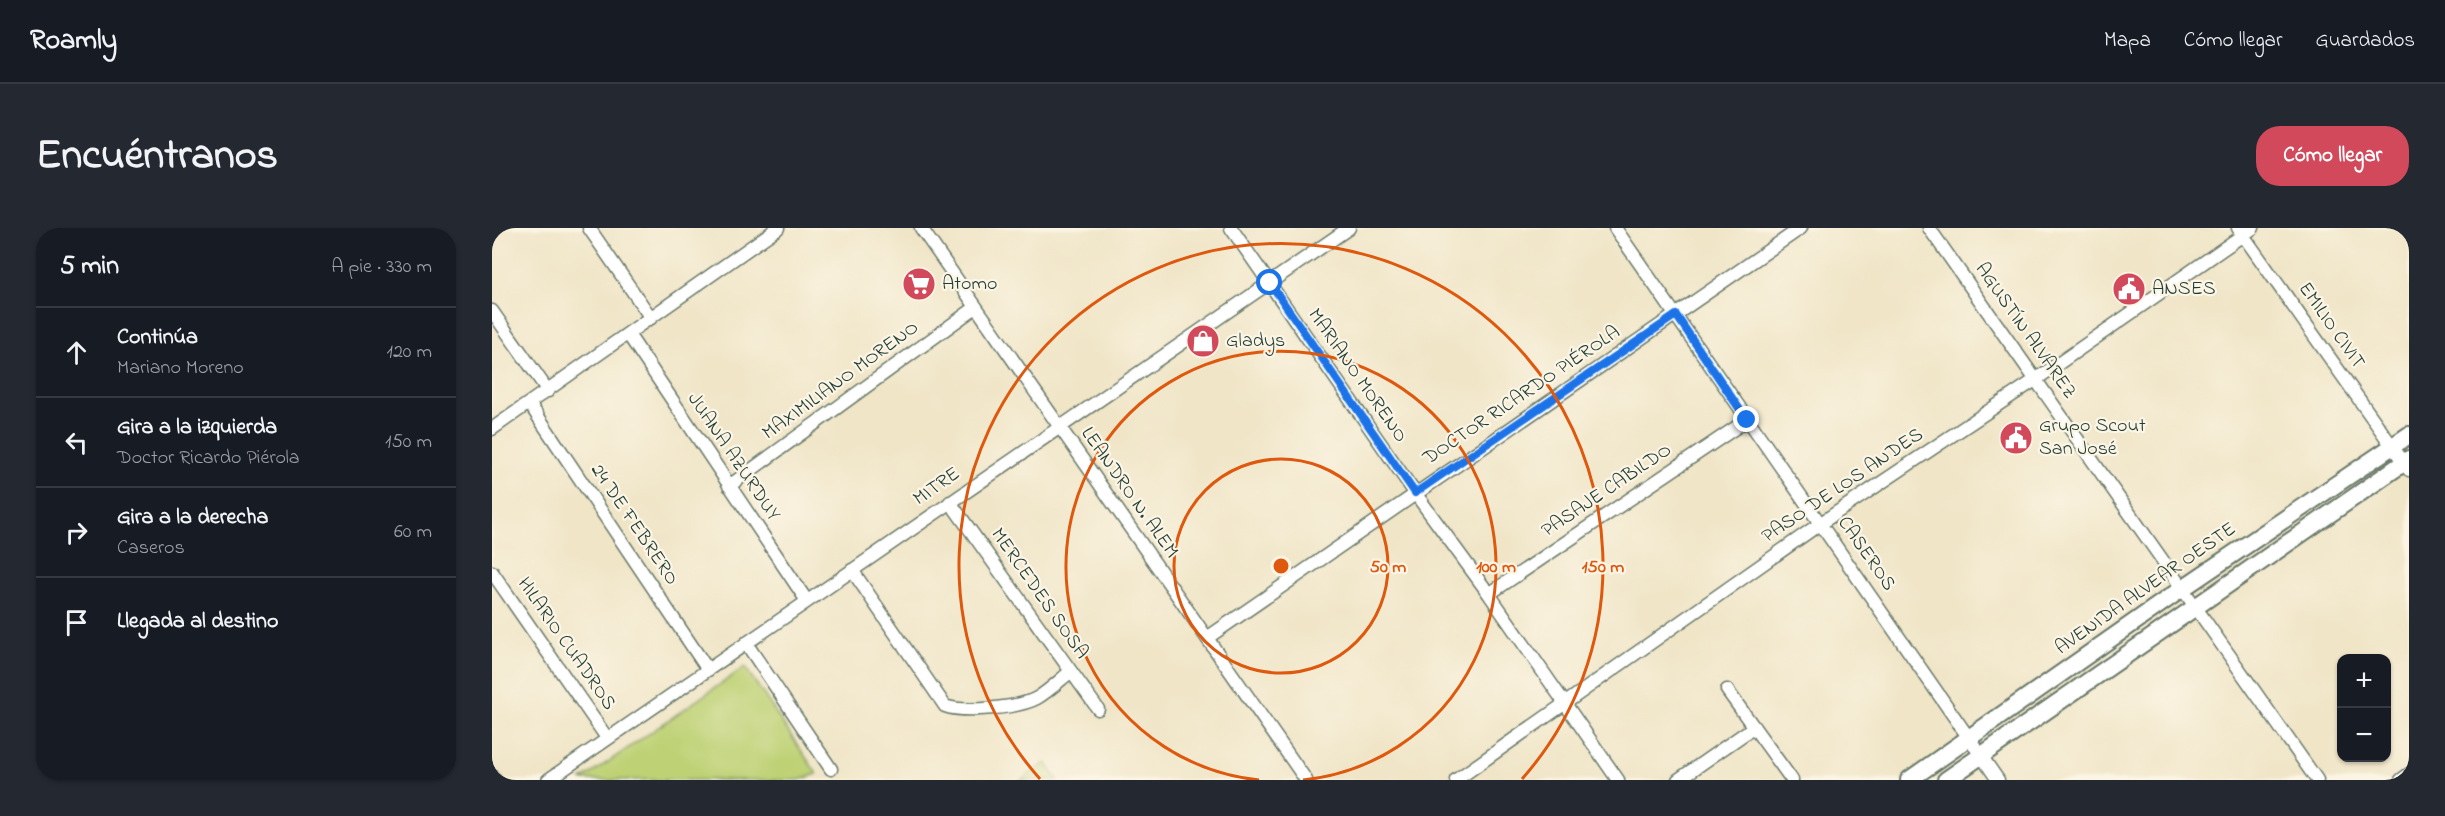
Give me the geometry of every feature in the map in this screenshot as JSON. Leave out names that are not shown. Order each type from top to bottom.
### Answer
[{"type":"main road","name":"AVENIDA ALVEAR OESTE","points":[[1909,780],[2183,588],[2409,435]]},
{"type":"main road","points":[[1946,780],[2407,464]]},
{"type":"street","points":[[589,228],[651,318]]},
{"type":"street","points":[[492,429],[778,228]]},
{"type":"street","name":"LEANDRO N. ALEM","points":[[921,228],[1306,780]]},
{"type":"street","name":"MARIANO MORENO","points":[[1231,228],[1618,780]]},
{"type":"street","name":"MITRE","points":[[548,780],[1349,228]]},
{"type":"street","name":"CASEROS","points":[[1615,228],[1998,780]]},
{"type":"street","name":"DOCTOR RICARDO PIÉROLA","points":[[1207,638],[1801,228]]},
{"type":"street","name":"AGUSTÍN ALVAREZ","points":[[1929,228],[2317,780]]},
{"type":"street","name":"PASO DE LOS ANDES","points":[[1456,780],[1821,523],[2035,380],[2245,230]]},
{"type":"street","name":"EMILIO CIVIT","points":[[2245,230],[2392,447],[2407,464]]},
{"type":"street","name":"MAXIMILIANO MORENO","points":[[729,486],[976,307]]},
{"type":"street","points":[[492,311],[548,391]]},
{"type":"street","name":"JUANA AZURDUY","points":[[628,334],[807,601]]},
{"type":"street","name":"24 DE FEBRERO","points":[[529,403],[708,670]]},
{"type":"street","name":"PASAJE CABILDO","points":[[1489,594],[1747,420]]},
{"type":"street","name":"MERCEDES SOSA","points":[[950,502],[1098,709]]},
{"type":"street","points":[[852,570],[945,706],[955,710],[1018,705],[1035,699],[1070,672]]},
{"type":"street","name":"HILARIO CUADROS","points":[[492,572],[608,738]]},
{"type":"street","points":[[746,643],[831,769]]},
{"type":"street","points":[[1727,690],[1792,780]]},
{"type":"street","points":[[1678,780],[1754,727]]},
{"type":"street","points":[[2401,780],[2409,774]]},
{"type":"street","points":[[492,776],[495,780]]},
{"type":"green space","points":[[745,667],[817,774],[799,780],[582,780]]},
{"type":"green space","points":[[1046,763],[1058,780],[1021,780]]},
{"type":"place","name":"Atomo","points":[[919,284]]},
{"type":"place","name":"ANSES","points":[[2129,289]]},
{"type":"place","name":"Gladys","points":[[1203,341]]},
{"type":"place","name":"Grupo Scout San José","points":[[2016,438]]},
{"type":"route","points":[[1270,283],[1415,493],[1676,315],[1747,420]]}]
